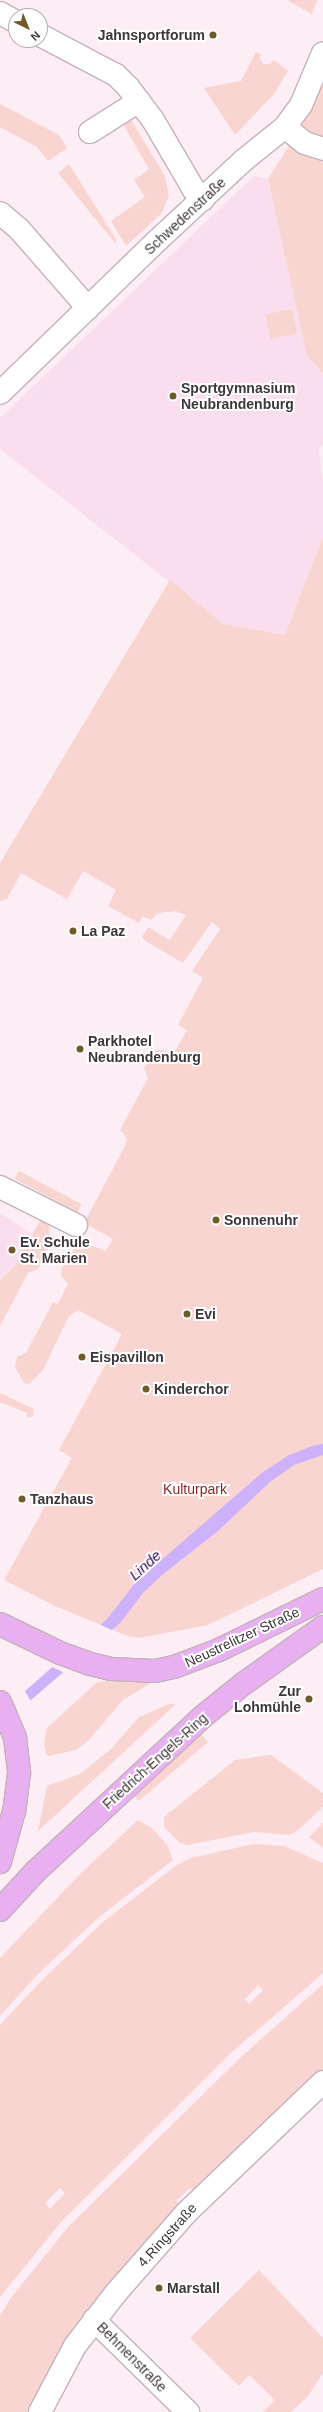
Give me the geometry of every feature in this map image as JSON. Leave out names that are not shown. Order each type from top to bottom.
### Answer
[{"type":"main road","name":"Neustrelitzer Straße","points":[[0,1624],[60,1653],[90,1664],[132,1671],[174,1668],[219,1650],[323,1599]]},
{"type":"main road","name":"Friedrich-Engels-Ring","points":[[0,1910],[47,1860],[201,1718],[243,1684],[323,1627]]},
{"type":"main road","points":[[0,1702],[12,1727],[19,1753],[19,1772],[14,1811],[0,1862]]},
{"type":"street","points":[[48,38],[116,76],[139,101],[153,120],[194,190],[203,199]]},
{"type":"street","name":"Schwedenstraße","points":[[0,394],[203,199],[285,127],[301,105],[323,53]]},
{"type":"street","points":[[90,132],[139,101]]},
{"type":"street","points":[[285,127],[305,143],[323,149]]},
{"type":"street","points":[[0,213],[19,228],[88,308]]},
{"type":"street","points":[[0,1187],[76,1225]]},
{"type":"street","name":"4.Ringstraße","points":[[40,2412],[75,2346],[94,2320],[187,2212],[323,2082]]},
{"type":"street","name":"Behmenstraße","points":[[94,2320],[188,2412]]},
{"type":"shaded area","name":"Sportgymnasium Neubrandenburg","points":[[254,176],[268,179],[307,356],[323,373],[323,445],[319,449],[323,481],[323,537],[285,635],[223,624],[0,449],[0,418]]},
{"type":"shaded area","name":"Ev. Schule St. Marien","points":[[0,1213],[32,1234],[14,1267],[0,1280]]},
{"type":"shaded area","points":[[323,1444],[323,1455],[294,1465],[270,1482],[218,1531],[162,1575],[143,1593],[121,1622],[0,1727],[0,1713],[107,1619],[136,1582],[263,1472],[289,1455],[315,1445]]},
{"type":"green space","points":[[287,0],[317,0],[312,14]]},
{"type":"green space","points":[[256,52],[261,54],[260,59],[264,64],[270,64],[274,60],[288,71],[274,94],[235,135],[204,88],[241,81]]},
{"type":"green space","points":[[323,85],[323,373],[307,356],[268,179],[311,111]]},
{"type":"green space","points":[[0,104],[59,135],[67,148],[48,161],[37,147],[0,127]]},
{"type":"green space","points":[[130,118],[165,176],[169,196],[161,214],[126,246],[111,221],[145,197],[134,180],[149,169],[122,122]]},
{"type":"green space","points":[[69,164],[117,241],[115,243],[58,173]]},
{"type":"green space","points":[[292,309],[297,333],[271,339],[266,315]]},
{"type":"green space","name":"Kulturpark","points":[[323,537],[323,1569],[208,1625],[139,1638],[125,1635],[55,1606],[4,1580],[72,1458],[59,1450],[122,1334],[78,1310],[69,1316],[43,1370],[29,1384],[24,1383],[15,1367],[17,1357],[26,1353],[53,1302],[58,1304],[68,1284],[61,1275],[62,1268],[74,1249],[90,1245],[106,1251],[113,1239],[84,1223],[125,1146],[127,1138],[120,1130],[148,1078],[144,1068],[155,1050],[164,1050],[173,1055],[187,1030],[178,1025],[203,978],[192,971],[220,929],[212,922],[183,963],[147,942],[142,937],[148,927],[170,940],[186,915],[176,911],[158,913],[151,920],[143,916],[139,923],[108,906],[116,890],[83,871],[67,899],[21,873],[7,899],[0,901],[0,863],[170,580],[223,624],[285,635]]},
{"type":"green space","points":[[19,1171],[82,1204],[77,1212],[15,1179]]},
{"type":"green space","points":[[42,1217],[49,1221],[50,1246],[38,1269],[28,1273],[0,1326],[0,1280],[14,1267]]},
{"type":"green space","points":[[0,1393],[34,1409],[33,1416],[27,1418],[27,1413],[0,1402]]},
{"type":"green space","points":[[103,1681],[151,1683],[123,1700],[88,1741],[76,1750],[49,1756],[46,1754],[44,1743],[47,1728],[96,1683]]},
{"type":"green space","points":[[169,1704],[176,1704],[38,1831],[47,1786],[80,1774],[111,1749],[139,1717]]},
{"type":"green space","points":[[201,1734],[208,1742],[139,1801],[134,1796]]},
{"type":"green space","points":[[271,1755],[323,1793],[323,1807],[297,1831],[289,1835],[254,1832],[187,1845],[180,1843],[164,1827],[164,1817],[235,1760]]},
{"type":"green space","points":[[138,1820],[153,1829],[167,1845],[173,1860],[99,1917],[37,1975],[0,2016],[0,1958],[81,1873]]},
{"type":"green space","points":[[323,1823],[323,1848],[309,1837]]},
{"type":"green space","points":[[254,1844],[284,1846],[323,1863],[323,1973],[232,2052],[62,2221],[0,2297],[0,2025],[42,1980],[103,1922],[177,1865],[191,1858]],"holes":[[[258,1985],[263,1990],[249,2004],[245,1999]],[[60,2188],[65,2193],[50,2209],[45,2203]]]},
{"type":"green space","points":[[323,1984],[323,2072],[196,2194],[190,2188],[176,2201],[181,2207],[87,2312],[66,2340],[30,2412],[0,2412],[0,2316],[10,2299],[68,2227],[240,2058]]},
{"type":"green space","points":[[259,2270],[323,2338],[323,2373],[308,2396],[291,2412],[263,2412],[275,2400],[249,2375],[239,2386],[190,2338]]},
{"type":"pier","points":[[99,1624],[114,1631],[1,1729],[0,1710],[24,1689],[31,1702],[65,1673],[51,1666]]},
{"type":"place","name":"Jahnsportforum","points":[[213,35]]},
{"type":"place","name":"Sportgymnasium Neubrandenburg","points":[[173,396]]},
{"type":"place","name":"La Paz","points":[[73,931]]},
{"type":"place","name":"Parkhotel Neubrandenburg","points":[[80,1049]]},
{"type":"place","name":"Sonnenuhr","points":[[216,1220]]},
{"type":"place","name":"Ev. Schule St. Marien","points":[[12,1250]]},
{"type":"place","name":"Evi","points":[[187,1314]]},
{"type":"place","name":"Eispavillon","points":[[82,1357]]},
{"type":"place","name":"Kinderchor","points":[[146,1389]]},
{"type":"place","name":"Tanzhaus","points":[[22,1499]]},
{"type":"place","name":"Zur Lohmühle","points":[[309,1699]]},
{"type":"place","name":"Marstall","points":[[159,2288]]},
{"type":"water label","name":"Linde","points":[[145,1565]]}]
